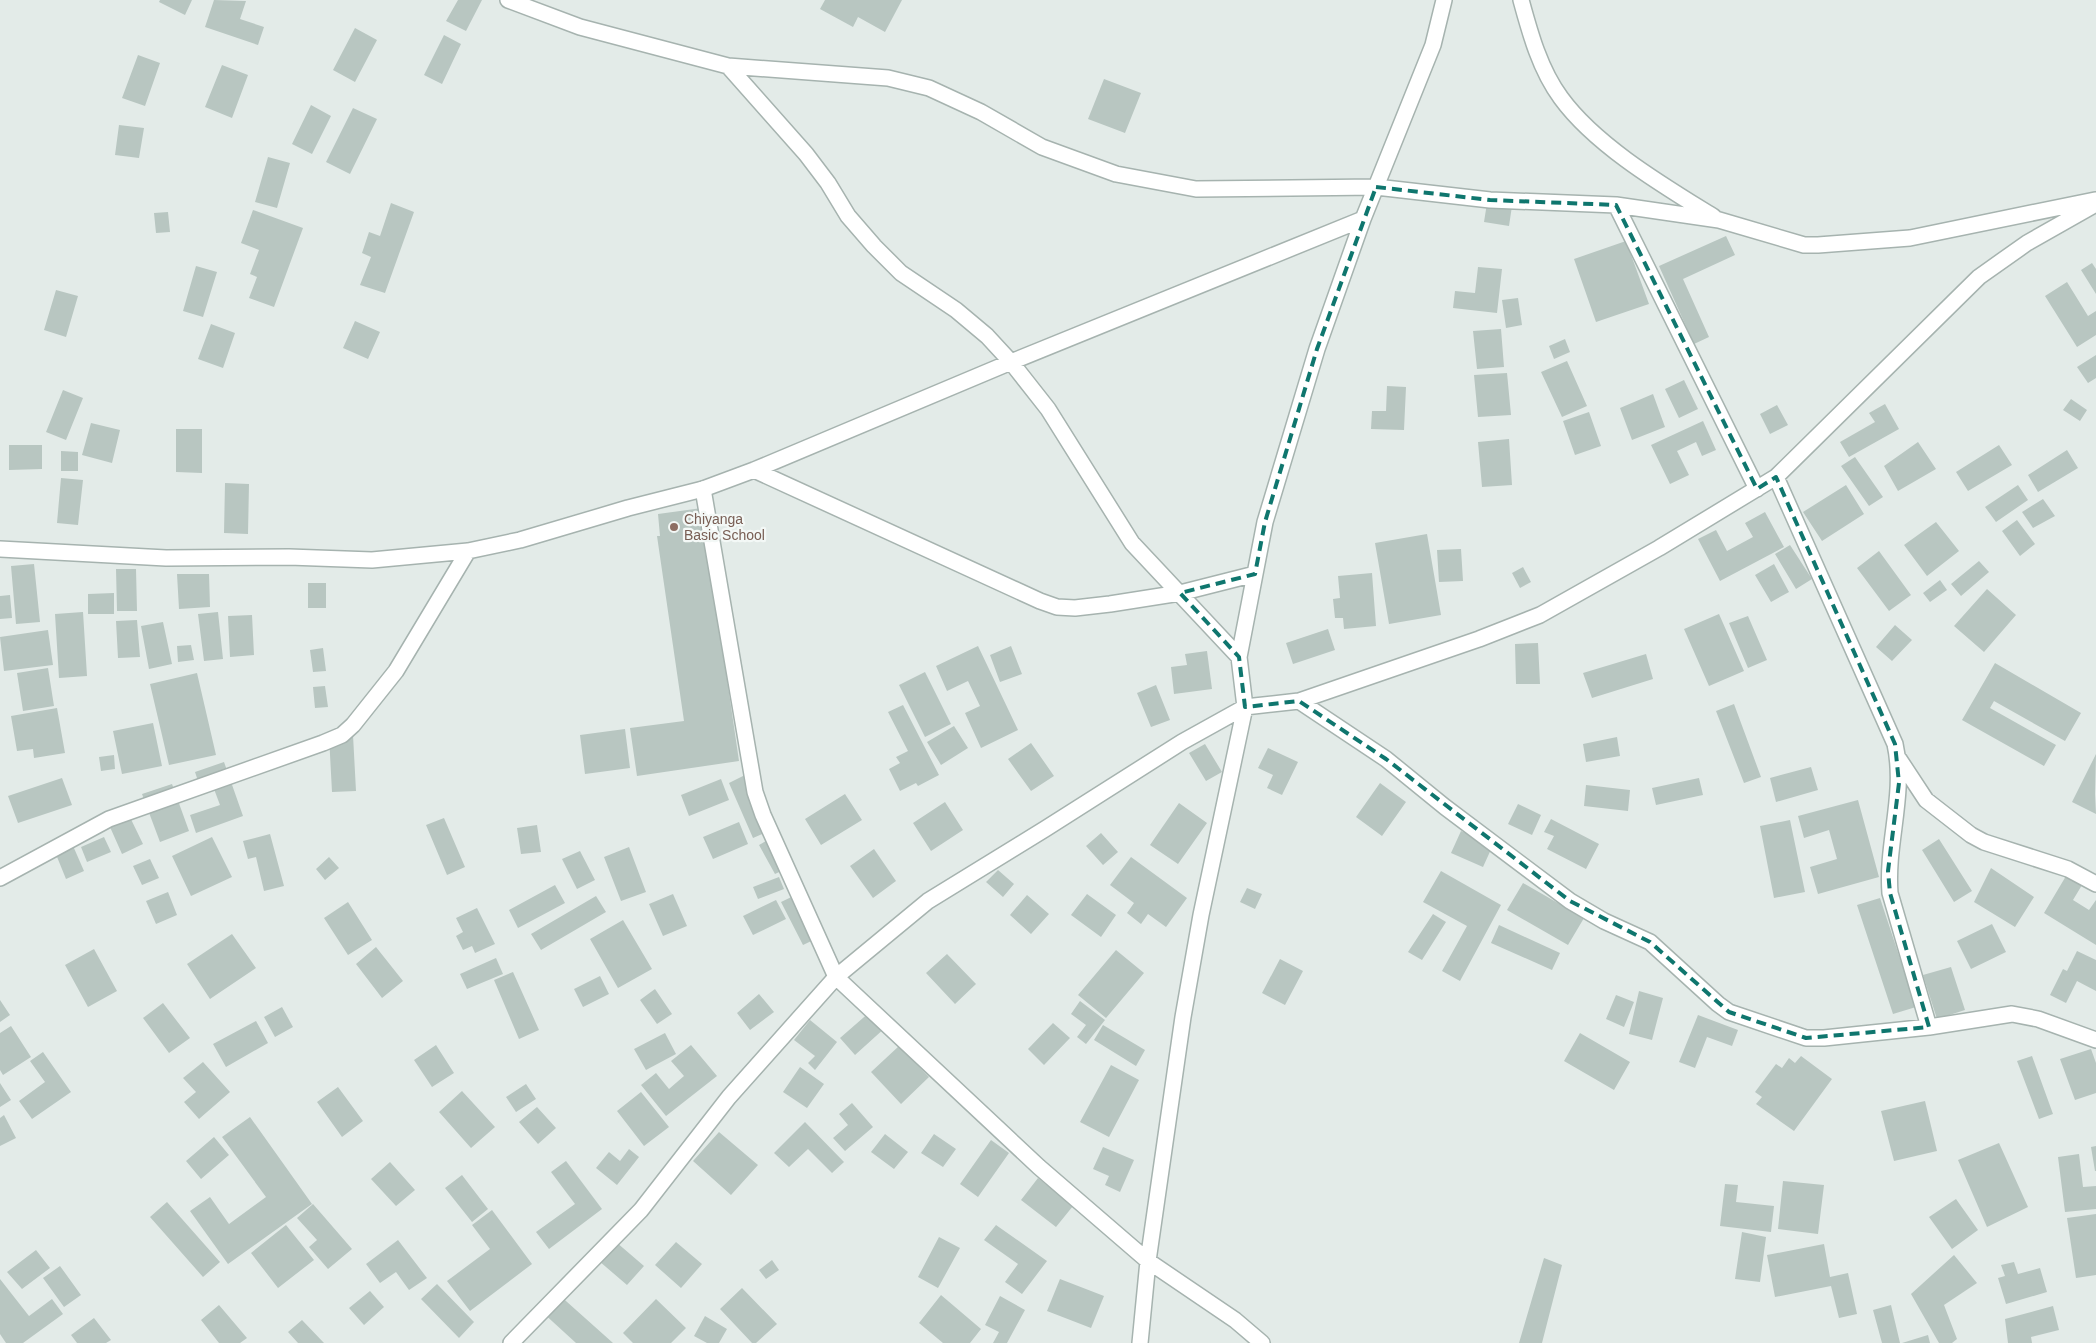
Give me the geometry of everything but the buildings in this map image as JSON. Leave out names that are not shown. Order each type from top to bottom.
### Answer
[{"type":"street","points":[[508,0],[580,27],[728,66],[888,78],[929,88],[981,112],[1042,147],[1116,174],[1196,189],[1376,186],[1490,200],[1616,205],[1719,220],[1804,245],[1910,238],[2096,200]]},
{"type":"street","points":[[1140,1343],[1148,1261],[1184,1008],[1201,915],[1245,707],[1239,657],[1265,522],[1317,348],[1363,219],[1433,45],[1444,0]]},
{"type":"street","points":[[1521,0],[1532,37],[1560,98],[1591,132],[1661,184],[1719,220]]},
{"type":"street","points":[[728,66],[806,154],[828,183],[848,216],[874,246],[901,274],[956,310],[987,336],[1011,362],[1048,409],[1132,543],[1239,657]]},
{"type":"street","points":[[511,1343],[641,1210],[730,1097],[836,977],[928,900],[1045,829],[1182,742],[1245,707],[1299,701],[1479,639],[1540,615],[1659,548],[1776,477],[1978,277],[2027,243],[2096,204]]},
{"type":"street","points":[[1616,205],[1757,489]]},
{"type":"street","points":[[0,549],[166,558],[289,557],[372,560],[468,551],[520,540],[628,508],[703,490],[1363,219]]},
{"type":"street","points":[[754,470],[1040,601],[1057,607],[1075,608],[1180,593],[1255,574]]},
{"type":"street","points":[[1776,477],[1895,744],[1898,758],[1899,783],[1888,871],[1890,893],[1929,1027]]},
{"type":"street","points":[[703,490],[755,792],[763,815],[836,977],[1039,1167],[1148,1261],[1213,1304],[1262,1343]]},
{"type":"street","points":[[0,878],[109,819],[342,735],[353,725],[396,671],[468,551]]},
{"type":"street","points":[[1299,701],[1386,759],[1445,807],[1577,906],[1604,921],[1650,942],[1729,1012],[1806,1038],[1824,1038],[1929,1027],[2012,1014],[2038,1019],[2096,1040]]},
{"type":"street","points":[[1898,758],[1926,800],[1971,835],[1984,842],[2068,869],[2096,884]]},
{"type":"highlighted area","points":[[1376,187],[1490,200],[1616,205],[1757,489],[1776,477],[1895,744],[1899,783],[1888,871],[1890,893],[1929,1027],[1806,1038],[1729,1012],[1650,942],[1570,901],[1386,759],[1299,701],[1245,707],[1239,657],[1180,593],[1255,574],[1265,522],[1317,349]]},
{"type":"place","name":"Chiyanga Basic School","points":[[674,527]]}]
